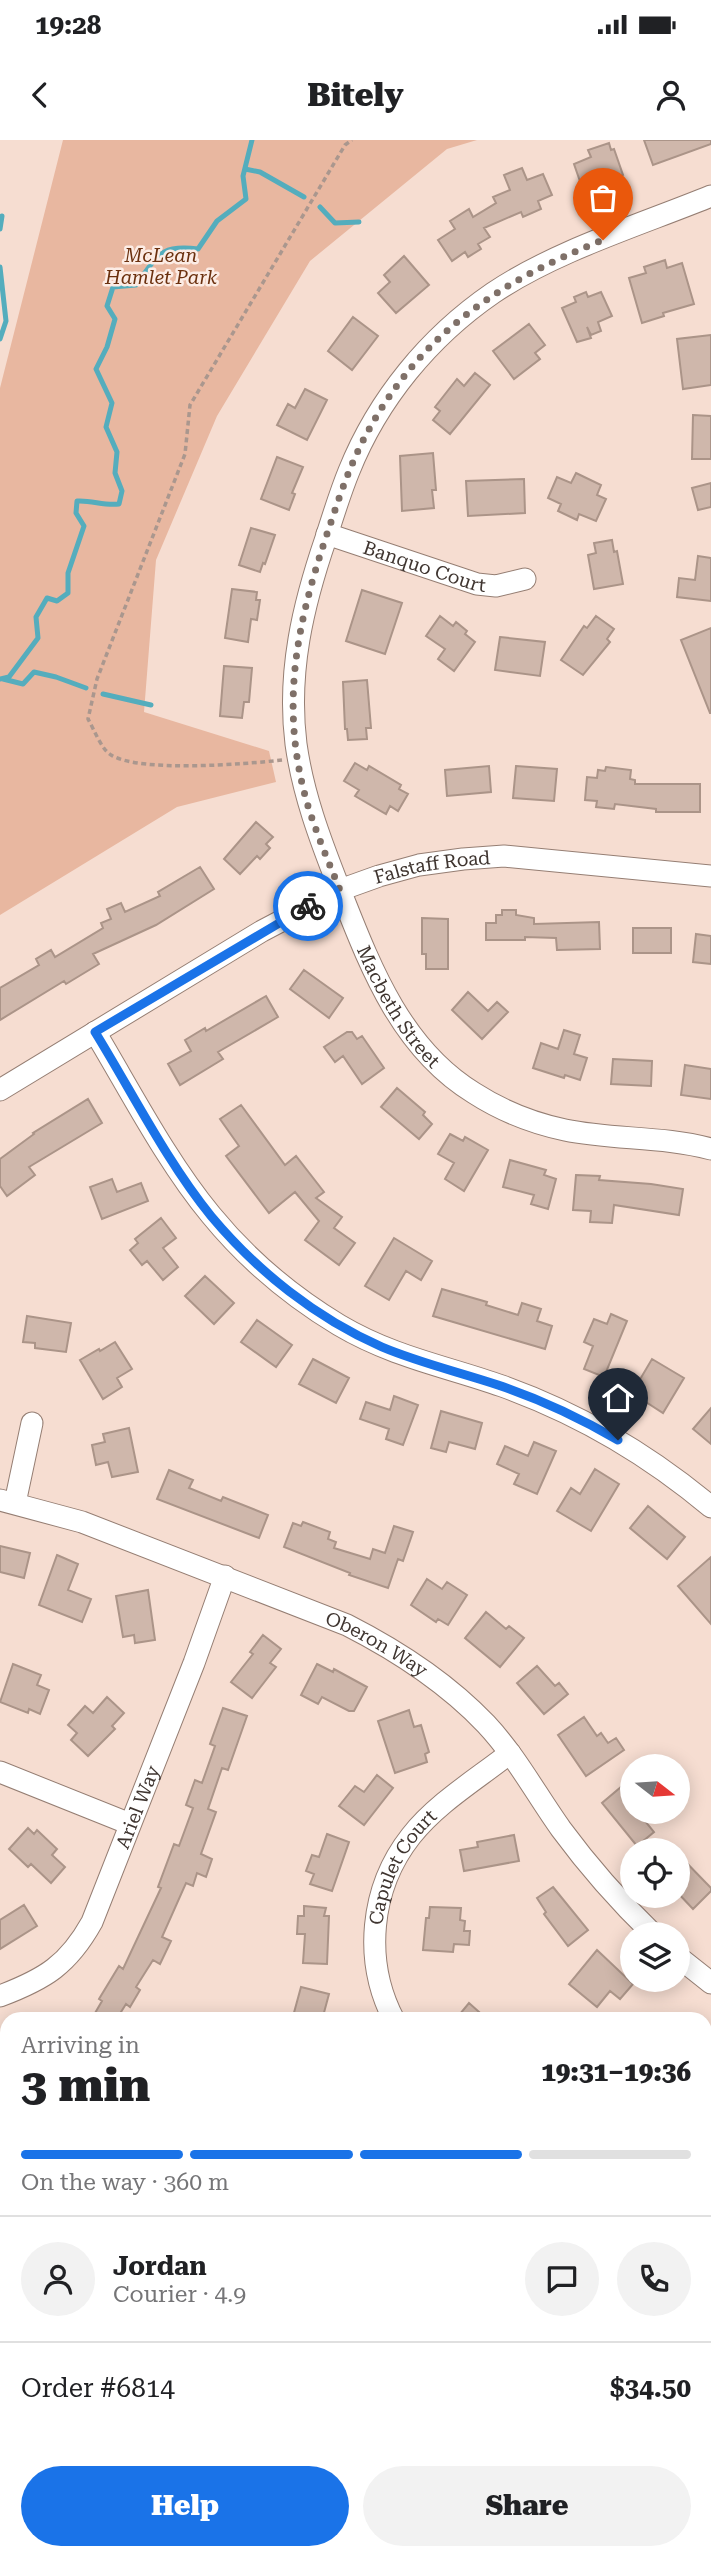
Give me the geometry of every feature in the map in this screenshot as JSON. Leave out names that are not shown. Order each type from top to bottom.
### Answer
[{"type":"street","name":"Macbeth Street","points":[[709,203],[552,260],[495,292],[464,315],[410,368],[366,433],[348,472],[304,606],[295,663],[293,703],[298,756],[308,806],[340,890],[385,996],[401,1023],[438,1065],[471,1092],[502,1110],[534,1122],[556,1128],[663,1140],[711,1149]]},
{"type":"street","name":"Banquo Court","points":[[327,534],[477,584],[496,586],[526,579]]},
{"type":"street","name":"Falstaff Road","points":[[0,1090],[262,931],[340,890],[379,876],[419,865],[505,856],[711,876]]},
{"type":"street","points":[[95,1032],[186,1181],[211,1215],[251,1258],[304,1302],[380,1346],[422,1363],[499,1385],[596,1427],[640,1453],[711,1507]]},
{"type":"street","points":[[7,1501],[32,1423]]},
{"type":"street","name":"Oberon Way","points":[[7,1501],[82,1522],[225,1576],[347,1625],[385,1644],[453,1693],[486,1724],[510,1753],[593,1871],[642,1922]]},
{"type":"street","name":"Ariel Way","points":[[0,1996],[49,1974],[66,1960],[92,1922],[194,1663],[225,1576]]},
{"type":"street","name":"Capulet Court","points":[[391,2012],[380,1985],[374,1933],[377,1907],[386,1878],[397,1856],[428,1818],[510,1753]]},
{"type":"street","points":[[0,1772],[130,1824]]},
{"type":"street","points":[[690,1966],[711,1983]]},
{"type":"path","points":[[298,756],[283,760],[169,766],[124,761],[108,754],[88,719],[97,678],[185,454],[190,405],[345,145],[352,140]]},
{"type":"green space","name":"McLean Hamlet Park","points":[[63,140],[477,140],[447,149],[310,261],[217,416],[156,560],[144,712],[269,751],[276,782],[177,807],[0,915],[0,388]]},
{"type":"building","points":[[644,140],[711,140],[711,144],[653,165]]},
{"type":"building","points":[[609,143],[611,150],[614,149],[623,175],[612,179],[614,185],[601,190],[599,185],[583,190],[574,164],[591,157],[588,150]]},
{"type":"building","points":[[522,168],[527,180],[543,174],[552,195],[538,201],[541,209],[523,217],[521,212],[484,228],[490,237],[478,244],[481,249],[468,257],[465,252],[452,261],[438,240],[455,229],[450,221],[469,209],[473,217],[496,203],[493,197],[510,190],[504,175]]},
{"type":"building","points":[[404,256],[429,285],[396,313],[378,293],[390,282],[384,275]]},
{"type":"building","points":[[665,260],[667,268],[682,263],[694,304],[663,313],[664,316],[642,323],[629,278],[646,273],[644,267]]},
{"type":"building","points":[[586,292],[588,297],[601,292],[612,316],[598,322],[601,331],[591,335],[587,327],[591,338],[577,342],[562,308],[576,302],[574,297]]},
{"type":"building","points":[[353,317],[378,336],[352,370],[328,351]]},
{"type":"building","points":[[529,324],[545,345],[535,353],[540,359],[514,379],[493,351]]},
{"type":"building","points":[[711,335],[711,385],[683,389],[677,339]]},
{"type":"building","points":[[475,373],[490,385],[450,434],[433,420],[440,411],[435,407],[457,379],[464,386]]},
{"type":"building","points":[[305,389],[327,400],[307,440],[277,425],[288,404],[295,408]]},
{"type":"building","points":[[693,415],[711,416],[711,459],[692,459]]},
{"type":"building","points":[[433,453],[436,490],[432,490],[434,508],[402,511],[400,456]]},
{"type":"building","points":[[277,457],[303,467],[292,493],[295,494],[289,510],[261,499]]},
{"type":"building","points":[[576,473],[601,485],[597,495],[606,499],[596,521],[579,514],[577,520],[558,511],[561,504],[548,498],[557,477],[571,483]]},
{"type":"building","points":[[524,479],[525,513],[468,516],[466,481]]},
{"type":"building","points":[[711,483],[711,507],[698,510],[692,488]]},
{"type":"building","points":[[251,528],[275,535],[260,572],[239,565]]},
{"type":"building","points":[[612,540],[614,552],[617,551],[623,584],[594,589],[588,555],[596,553],[594,543]]},
{"type":"building","points":[[698,556],[711,558],[711,601],[677,597],[679,578],[695,580]]},
{"type":"building","points":[[232,589],[257,592],[256,600],[260,600],[257,620],[251,619],[248,642],[225,638]]},
{"type":"building","points":[[362,590],[402,603],[385,654],[346,641]]},
{"type":"building","points":[[440,616],[453,626],[456,622],[475,642],[454,671],[438,659],[445,649],[426,636]]},
{"type":"building","points":[[596,616],[614,629],[607,639],[610,642],[583,675],[561,660],[584,626],[587,628]]},
{"type":"building","points":[[711,628],[711,713],[710,713],[681,640]]},
{"type":"building","points":[[500,637],[545,642],[540,676],[495,670]]},
{"type":"building","points":[[224,666],[252,668],[249,702],[244,702],[242,718],[220,716]]},
{"type":"building","points":[[367,680],[371,728],[366,728],[367,739],[348,740],[343,682]]},
{"type":"building","points":[[355,763],[367,770],[369,766],[401,785],[399,789],[408,794],[398,811],[390,806],[386,814],[355,796],[359,790],[344,781]]},
{"type":"building","points":[[489,766],[491,792],[447,796],[445,770]]},
{"type":"building","points":[[516,766],[557,769],[554,801],[513,798]]},
{"type":"building","points":[[606,767],[631,770],[630,779],[635,780],[635,784],[700,784],[700,812],[656,812],[656,809],[615,804],[614,809],[596,807],[597,801],[585,800],[587,777],[597,778],[598,770],[605,771]]},
{"type":"building","points":[[256,822],[273,837],[266,844],[270,848],[260,859],[257,856],[240,874],[224,859]]},
{"type":"building","points":[[200,867],[214,889],[156,925],[93,954],[99,964],[66,984],[64,981],[0,1020],[0,988],[39,965],[36,959],[51,950],[55,957],[103,928],[101,923],[111,919],[107,909],[121,903],[125,912],[160,896],[158,892]]},
{"type":"building","points":[[502,910],[516,910],[516,915],[534,918],[534,924],[599,922],[600,949],[557,950],[556,938],[486,940],[486,923],[496,923],[496,915],[502,915]]},
{"type":"building","points":[[422,918],[448,919],[448,969],[426,969],[426,954],[422,954]]},
{"type":"building","points":[[633,928],[671,928],[671,953],[633,953]]},
{"type":"building","points":[[696,934],[711,936],[711,964],[693,962]]},
{"type":"building","points":[[304,970],[343,998],[329,1018],[290,989]]},
{"type":"building","points":[[468,992],[488,1011],[497,1002],[508,1012],[482,1039],[452,1010]]},
{"type":"building","points":[[266,996],[278,1017],[218,1052],[223,1059],[180,1085],[168,1064],[191,1051],[185,1040],[205,1028],[206,1031]]},
{"type":"building","points":[[564,1030],[580,1035],[574,1054],[587,1058],[580,1080],[533,1068],[541,1043],[558,1049]]},
{"type":"building","points":[[347,1032],[352,1032],[357,1039],[362,1036],[384,1068],[362,1084],[343,1056],[335,1062],[324,1047]]},
{"type":"building","points":[[613,1059],[652,1061],[651,1086],[611,1084]]},
{"type":"building","points":[[685,1065],[711,1069],[711,1099],[681,1095]]},
{"type":"building","points":[[397,1088],[425,1112],[423,1115],[432,1124],[419,1139],[381,1107]]},
{"type":"building","points":[[88,1099],[102,1123],[29,1167],[35,1175],[7,1196],[0,1186],[0,1159],[33,1133]]},
{"type":"building","points":[[241,1105],[285,1165],[296,1156],[324,1192],[316,1198],[342,1217],[334,1228],[355,1243],[339,1265],[305,1240],[319,1221],[295,1192],[269,1213],[226,1156],[239,1146],[220,1119]]},
{"type":"building","points":[[450,1134],[463,1141],[465,1137],[488,1150],[464,1191],[445,1179],[454,1163],[438,1154]]},
{"type":"building","points":[[510,1160],[546,1170],[544,1175],[556,1179],[548,1209],[531,1204],[534,1195],[503,1187]]},
{"type":"building","points":[[576,1175],[600,1176],[599,1180],[683,1189],[679,1215],[614,1205],[612,1223],[590,1222],[591,1211],[573,1210]]},
{"type":"building","points":[[112,1179],[117,1192],[141,1183],[148,1201],[102,1219],[90,1187]]},
{"type":"building","points":[[161,1218],[176,1238],[163,1248],[178,1267],[163,1280],[147,1261],[142,1265],[130,1250],[138,1243],[135,1239]]},
{"type":"building","points":[[394,1238],[432,1261],[421,1280],[406,1271],[389,1300],[365,1286]]},
{"type":"building","points":[[205,1276],[234,1303],[214,1324],[185,1296]]},
{"type":"building","points":[[442,1289],[487,1302],[486,1305],[518,1315],[522,1303],[541,1309],[537,1321],[552,1326],[545,1349],[433,1316]]},
{"type":"building","points":[[611,1314],[627,1321],[604,1377],[584,1369],[593,1346],[584,1342],[594,1319],[607,1324]]},
{"type":"building","points":[[27,1316],[71,1323],[66,1352],[35,1348],[35,1343],[23,1342]]},
{"type":"building","points":[[257,1320],[292,1345],[276,1367],[241,1342]]},
{"type":"building","points":[[115,1342],[132,1369],[117,1378],[122,1387],[103,1399],[80,1360]]},
{"type":"building","points":[[313,1359],[349,1378],[336,1403],[299,1384]]},
{"type":"building","points":[[652,1359],[684,1378],[663,1413],[632,1393]]},
{"type":"building","points":[[394,1396],[418,1405],[403,1445],[386,1439],[389,1429],[360,1419],[366,1402],[390,1410]]},
{"type":"building","points":[[711,1408],[711,1444],[693,1429]]},
{"type":"building","points":[[441,1411],[482,1423],[475,1449],[449,1442],[446,1452],[431,1448]]},
{"type":"building","points":[[129,1428],[138,1472],[112,1477],[108,1462],[96,1465],[92,1445],[105,1442],[103,1434]]},
{"type":"building","points":[[534,1442],[556,1451],[537,1494],[514,1484],[519,1474],[497,1464],[505,1446],[528,1456]]},
{"type":"building","points":[[595,1469],[619,1484],[591,1531],[557,1511],[571,1488],[580,1494]]},
{"type":"building","points":[[169,1470],[193,1480],[189,1488],[221,1501],[223,1497],[268,1515],[259,1538],[157,1499]]},
{"type":"building","points":[[648,1506],[685,1537],[667,1559],[630,1528]]},
{"type":"building","points":[[303,1522],[330,1532],[328,1539],[336,1542],[334,1548],[370,1559],[373,1549],[385,1553],[394,1526],[413,1532],[403,1561],[398,1559],[388,1588],[349,1575],[350,1573],[284,1547],[293,1523],[301,1526]]},
{"type":"building","points":[[0,1546],[30,1553],[24,1578],[0,1572]]},
{"type":"building","points":[[57,1555],[78,1564],[68,1590],[91,1599],[82,1622],[39,1605]]},
{"type":"building","points":[[711,1557],[711,1624],[678,1586]]},
{"type":"building","points":[[427,1579],[442,1589],[447,1582],[467,1595],[448,1625],[438,1619],[436,1622],[411,1605]]},
{"type":"building","points":[[148,1590],[155,1640],[135,1643],[134,1635],[123,1637],[116,1596]]},
{"type":"building","points":[[486,1612],[506,1629],[509,1626],[524,1638],[500,1667],[465,1638]]},
{"type":"building","points":[[263,1635],[281,1649],[270,1663],[276,1667],[252,1698],[231,1682],[253,1654],[250,1652]]},
{"type":"building","points":[[13,1664],[41,1675],[37,1685],[49,1690],[40,1714],[29,1709],[28,1713],[0,1702]]},
{"type":"building","points":[[317,1664],[333,1672],[334,1669],[367,1687],[354,1711],[322,1697],[318,1704],[301,1695]]},
{"type":"building","points":[[537,1666],[555,1686],[559,1683],[568,1694],[544,1714],[517,1683]]},
{"type":"building","points":[[107,1697],[124,1713],[112,1726],[115,1729],[88,1756],[71,1740],[77,1733],[68,1725],[85,1706],[93,1713]]},
{"type":"building","points":[[223,1708],[247,1716],[228,1770],[222,1768],[208,1809],[216,1812],[201,1854],[212,1859],[206,1877],[197,1873],[193,1886],[186,1883],[162,1937],[171,1941],[160,1964],[153,1960],[136,1987],[140,1990],[130,2007],[126,2004],[121,2012],[96,2012],[102,2001],[99,1999],[119,1966],[123,1969],[161,1888],[158,1887],[174,1844],[179,1846],[193,1808],[186,1805],[195,1780],[202,1783],[215,1746],[210,1744]]},
{"type":"building","points":[[409,1710],[414,1727],[421,1725],[429,1752],[425,1754],[427,1762],[395,1773],[378,1721]]},
{"type":"building","points":[[584,1717],[597,1736],[601,1733],[608,1743],[616,1738],[624,1750],[586,1776],[558,1735]]},
{"type":"building","points":[[377,1775],[393,1788],[364,1825],[339,1806],[355,1786],[364,1792]]},
{"type":"building","points":[[620,1788],[620,1824],[648,1824],[654,1832],[647,1838],[630,1838],[602,1803]]},
{"type":"building","points":[[28,1828],[34,1834],[37,1830],[57,1849],[52,1855],[65,1867],[51,1883],[31,1864],[28,1867],[9,1849]]},
{"type":"building","points":[[327,1834],[349,1842],[332,1891],[310,1884],[314,1874],[306,1871],[312,1855],[319,1857]]},
{"type":"building","points":[[514,1835],[519,1861],[464,1871],[460,1850],[478,1847],[477,1842]]},
{"type":"building","points":[[690,1866],[711,1888],[693,1909],[690,1906]]},
{"type":"building","points":[[553,1887],[588,1930],[568,1946],[544,1914],[546,1912],[537,1898]]},
{"type":"building","points":[[24,1905],[37,1926],[0,1949],[0,1920]]},
{"type":"building","points":[[304,1906],[326,1908],[324,1916],[329,1916],[327,1964],[303,1963],[305,1934],[297,1934],[298,1916],[304,1916]]},
{"type":"building","points":[[430,1907],[461,1908],[460,1920],[465,1921],[464,1931],[470,1931],[469,1945],[454,1944],[453,1952],[423,1950],[426,1918],[429,1918]]},
{"type":"building","points":[[597,1950],[620,1972],[620,1992],[626,1992],[620,1999],[610,1991],[597,2007],[569,1984]]},
{"type":"building","points":[[301,1987],[329,1994],[324,2012],[294,2012]]},
{"type":"building","points":[[469,2003],[479,2012],[462,2012]]},
{"type":"waterway","points":[[0,679],[9,677],[38,638],[36,617],[47,598],[57,601],[68,593],[68,573],[84,526],[76,513],[77,501],[119,504],[122,491],[115,473],[117,452],[106,427],[112,403],[96,369],[107,347],[115,319],[107,306],[113,287],[136,285],[155,260],[167,251],[175,248],[198,249],[217,221],[246,199],[243,176],[252,140]]},
{"type":"waterway","points":[[245,169],[260,172],[304,197]]},
{"type":"waterway","points":[[320,207],[335,223],[359,222]]},
{"type":"waterway","points":[[0,229],[2,216]]},
{"type":"waterway","points":[[0,267],[6,321],[0,339]]},
{"type":"waterway","points":[[3,679],[23,684],[34,672],[86,688]]},
{"type":"waterway","points":[[103,694],[151,705]]},
{"type":"way so far","points":[[308,906],[340,890],[315,827],[303,785],[293,703],[295,663],[300,624],[310,584],[348,472],[366,433],[388,398],[410,368],[435,341],[495,292],[552,260],[603,240]]},
{"type":"route","points":[[308,906],[95,1032],[186,1181],[241,1249],[270,1276],[340,1325],[380,1346],[422,1363],[499,1385],[548,1404],[618,1440]]}]
